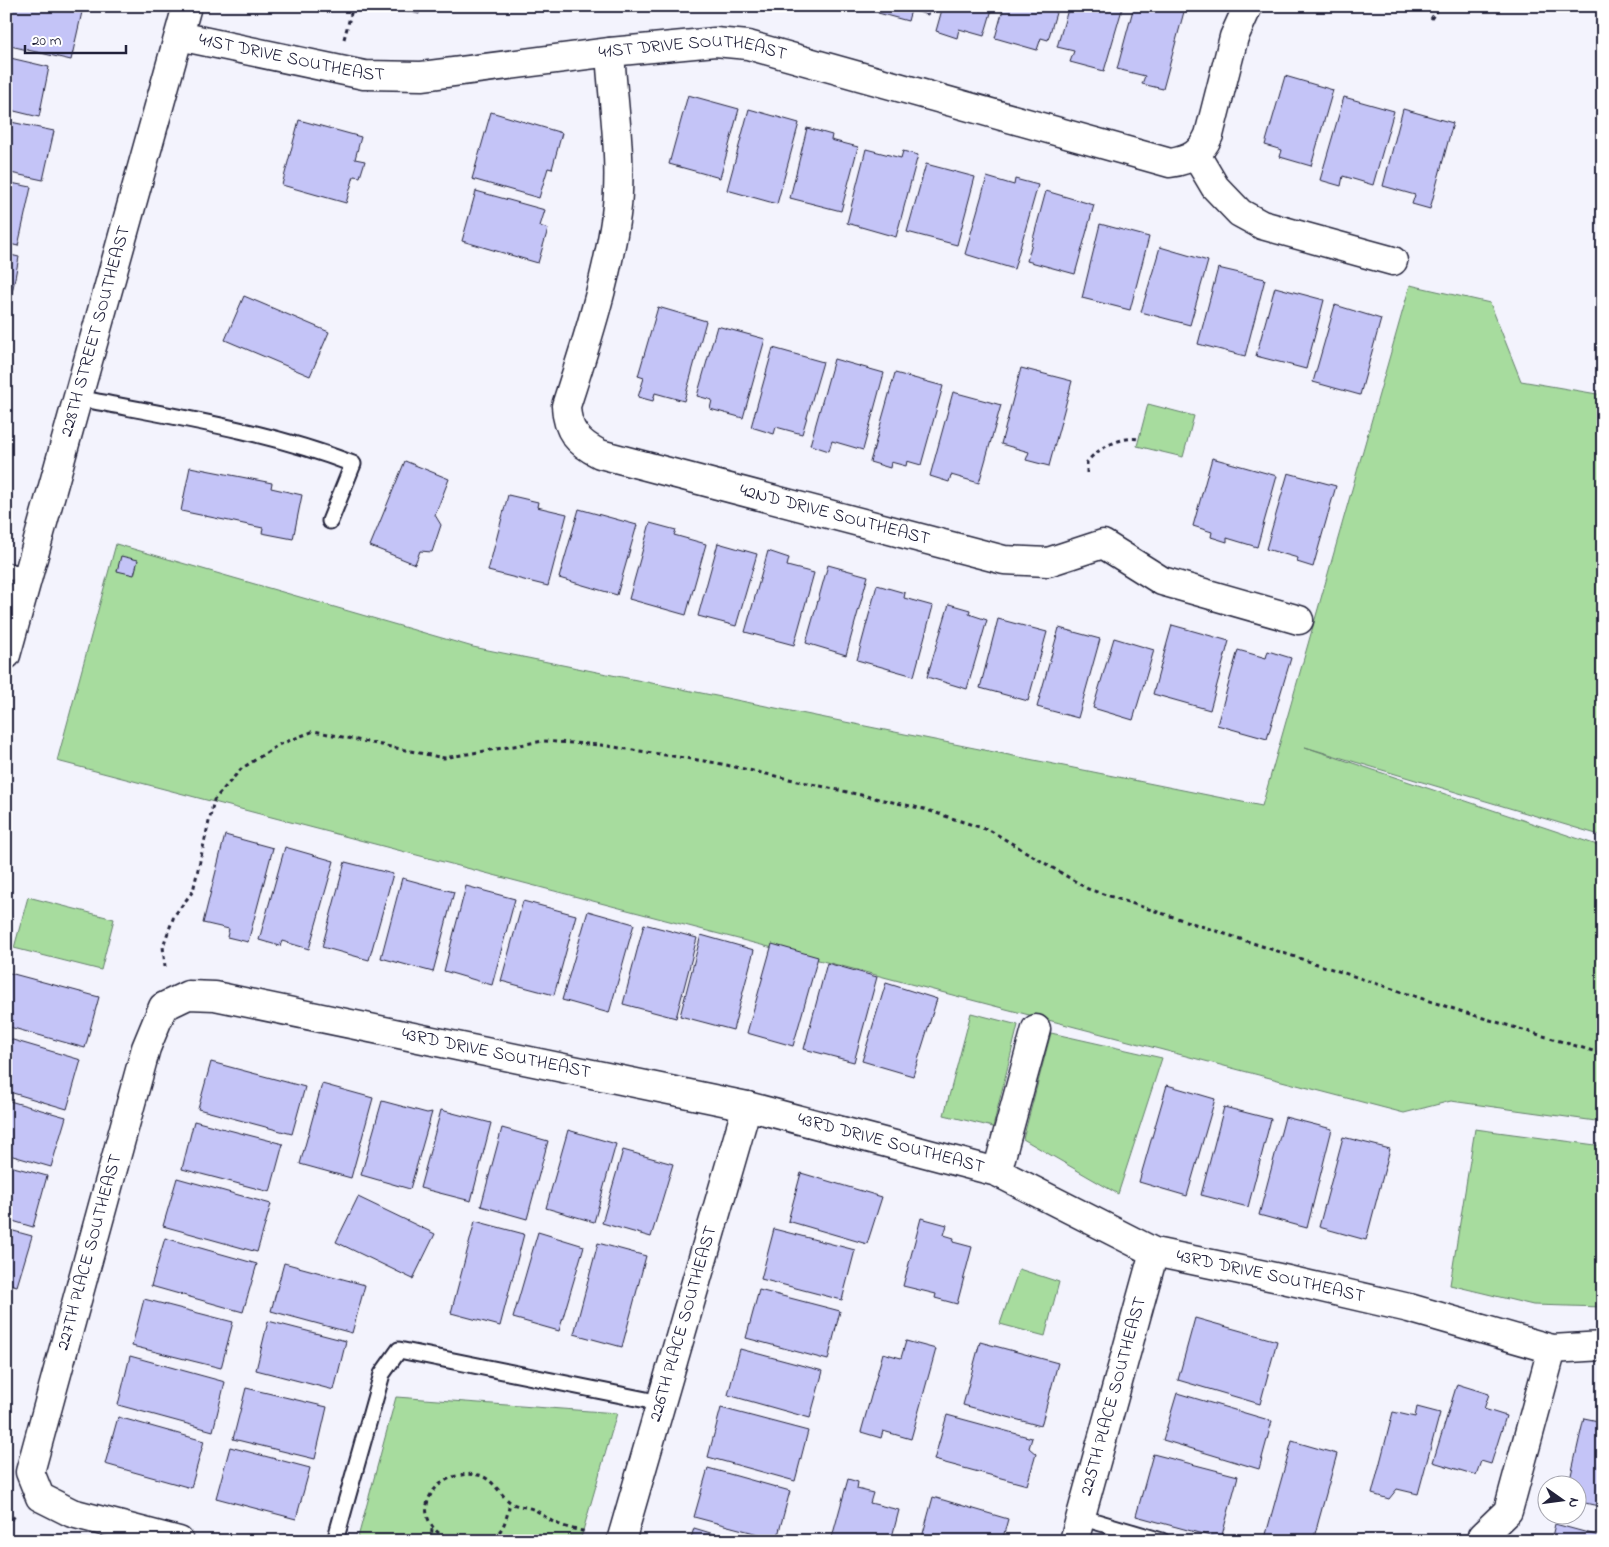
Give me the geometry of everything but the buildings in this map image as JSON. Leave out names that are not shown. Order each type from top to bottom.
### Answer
[{"type":"street","name":"228TH STREET SOUTHEAST","points":[[6,655],[17,573],[78,398],[187,6]]},
{"type":"street","points":[[1248,6],[1234,37],[1209,135],[1203,148],[1196,155],[1215,186],[1240,213],[1262,225],[1394,261]]},
{"type":"street","name":"41ST DRIVE SOUTHEAST","points":[[179,36],[364,75],[422,76],[610,52],[715,42],[748,45],[1170,163],[1183,161],[1196,155]]},
{"type":"street","name":"42ND DRIVE SOUTHEAST","points":[[610,52],[617,162],[616,213],[606,266],[566,406],[567,421],[573,435],[585,447],[600,454],[1004,560],[1048,562],[1103,544],[1162,581],[1299,620]]},
{"type":"street","name":"43RD DRIVE SOUTHEAST","points":[[163,1007],[188,995],[215,996],[747,1106],[997,1172],[1154,1252],[1409,1308],[1552,1349],[1603,1346]]},
{"type":"street","name":"227TH PLACE SOUTHEAST","points":[[163,1007],[144,1058],[30,1472],[40,1497],[72,1513],[179,1541]]},
{"type":"street","points":[[997,1172],[1036,1029]]},
{"type":"street","name":"226TH PLACE SOUTHEAST","points":[[621,1541],[747,1106]]},
{"type":"street","name":"225TH PLACE SOUTHEAST","points":[[1077,1529],[1154,1252]]},
{"type":"street","points":[[1482,1536],[1508,1511],[1552,1349]]},
{"type":"lane","points":[[78,398],[211,424],[315,449],[353,464],[330,521]]},
{"type":"lane","points":[[335,1541],[382,1374],[399,1350],[661,1403]]},
{"type":"lane","points":[[1077,1529],[1162,1541]]},
{"type":"path","points":[[1431,19],[1440,6]]},
{"type":"path","points":[[1087,473],[1087,462],[1098,451],[1130,438],[1139,439]]},
{"type":"path","points":[[165,967],[163,946],[174,916],[193,891],[214,800],[242,769],[278,744],[314,731],[444,758],[543,741],[601,746],[717,763],[924,809],[991,832],[1088,889],[1460,1011],[1603,1054]]},
{"type":"path","points":[[452,1541],[441,1536],[432,1528],[428,1521],[427,1502],[438,1483],[457,1475],[480,1476],[496,1486],[510,1503],[534,1510],[557,1524],[587,1532]]},
{"type":"path","points":[[486,1541],[493,1538],[505,1525],[510,1503]]},
{"type":"path","points":[[6,1524],[15,1516]]},
{"type":"path","points":[[431,1541],[432,1528]]},
{"type":"green space","points":[[1410,285],[1490,303],[1521,381],[1603,395],[1603,836],[1305,747],[1603,847],[1603,1122],[1451,1101],[1404,1113],[57,761],[116,544],[473,647],[1262,806]]},
{"type":"green space","points":[[1148,404],[1194,416],[1183,457],[1137,446]]},
{"type":"green space","points":[[28,897],[114,919],[101,970],[14,948]]},
{"type":"green space","points":[[971,1013],[1018,1025],[993,1127],[944,1115]]},
{"type":"green space","points":[[1051,1033],[1162,1058],[1118,1194],[1023,1139]]},
{"type":"green space","points":[[1475,1129],[1603,1146],[1603,1307],[1533,1305],[1450,1285]]},
{"type":"green space","points":[[1019,1269],[1059,1282],[1045,1336],[1000,1324]]},
{"type":"green space","points":[[396,1397],[617,1413],[580,1541],[357,1541]]}]
